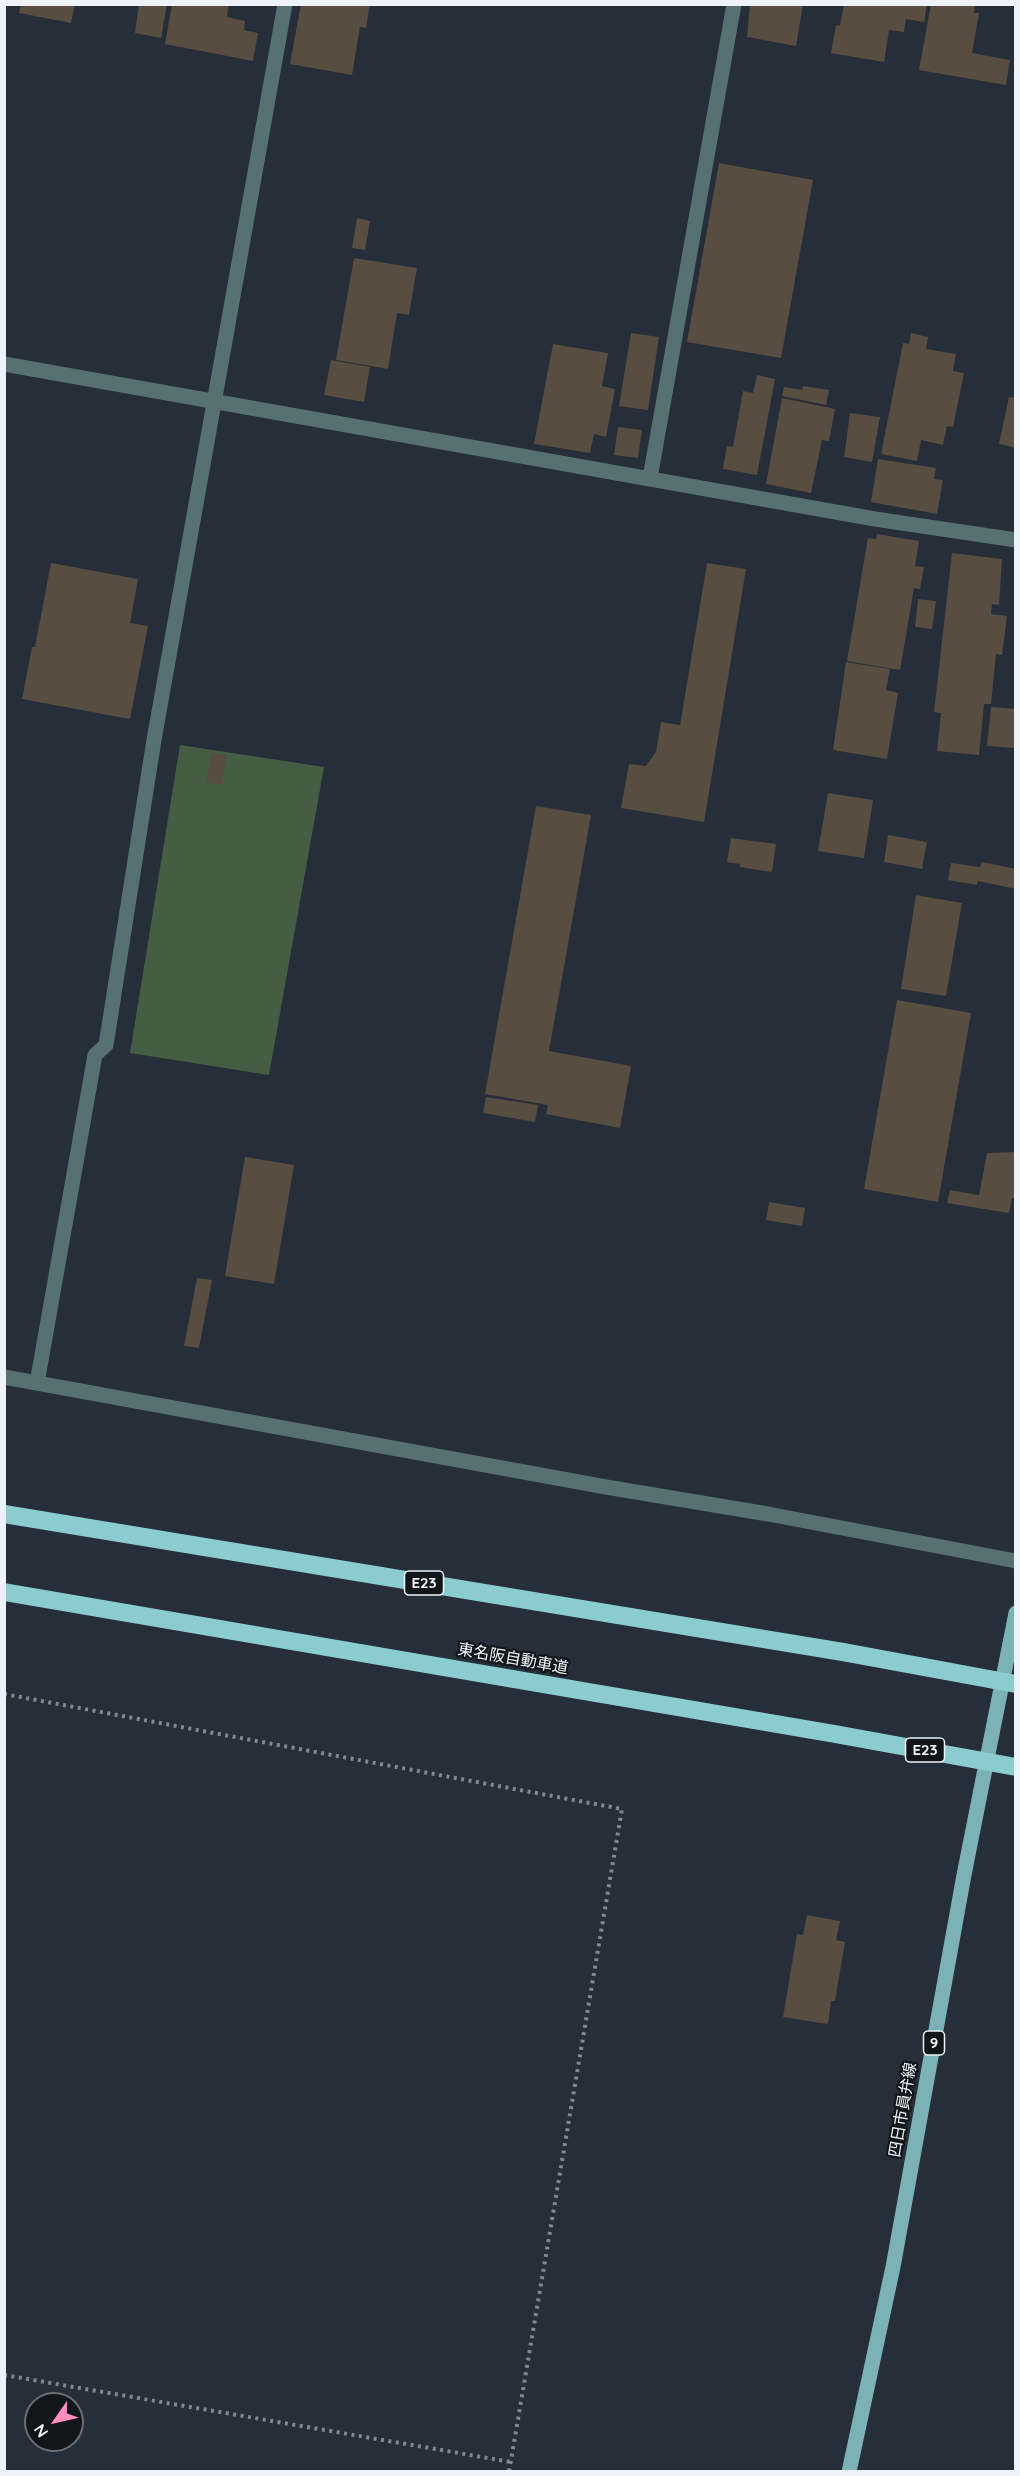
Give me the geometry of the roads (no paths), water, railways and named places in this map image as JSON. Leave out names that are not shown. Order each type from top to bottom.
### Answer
[{"type":"highway","name":"E23","points":[[4,1514],[843,1652],[1016,1684]]},
{"type":"highway","name":"東名阪自動車道","points":[[4,1592],[836,1734],[1016,1767]]},
{"type":"main road","name":"四日市員弁線","points":[[849,2472],[893,2267],[964,1875],[1016,1613]]},
{"type":"street","points":[[37,1383],[95,1055],[105,1045],[154,740],[285,4]]},
{"type":"street","points":[[650,478],[734,4]]},
{"type":"street","points":[[4,364],[875,519],[1016,540]]},
{"type":"street","points":[[4,1377],[606,1487],[768,1514],[1016,1561]]}]
